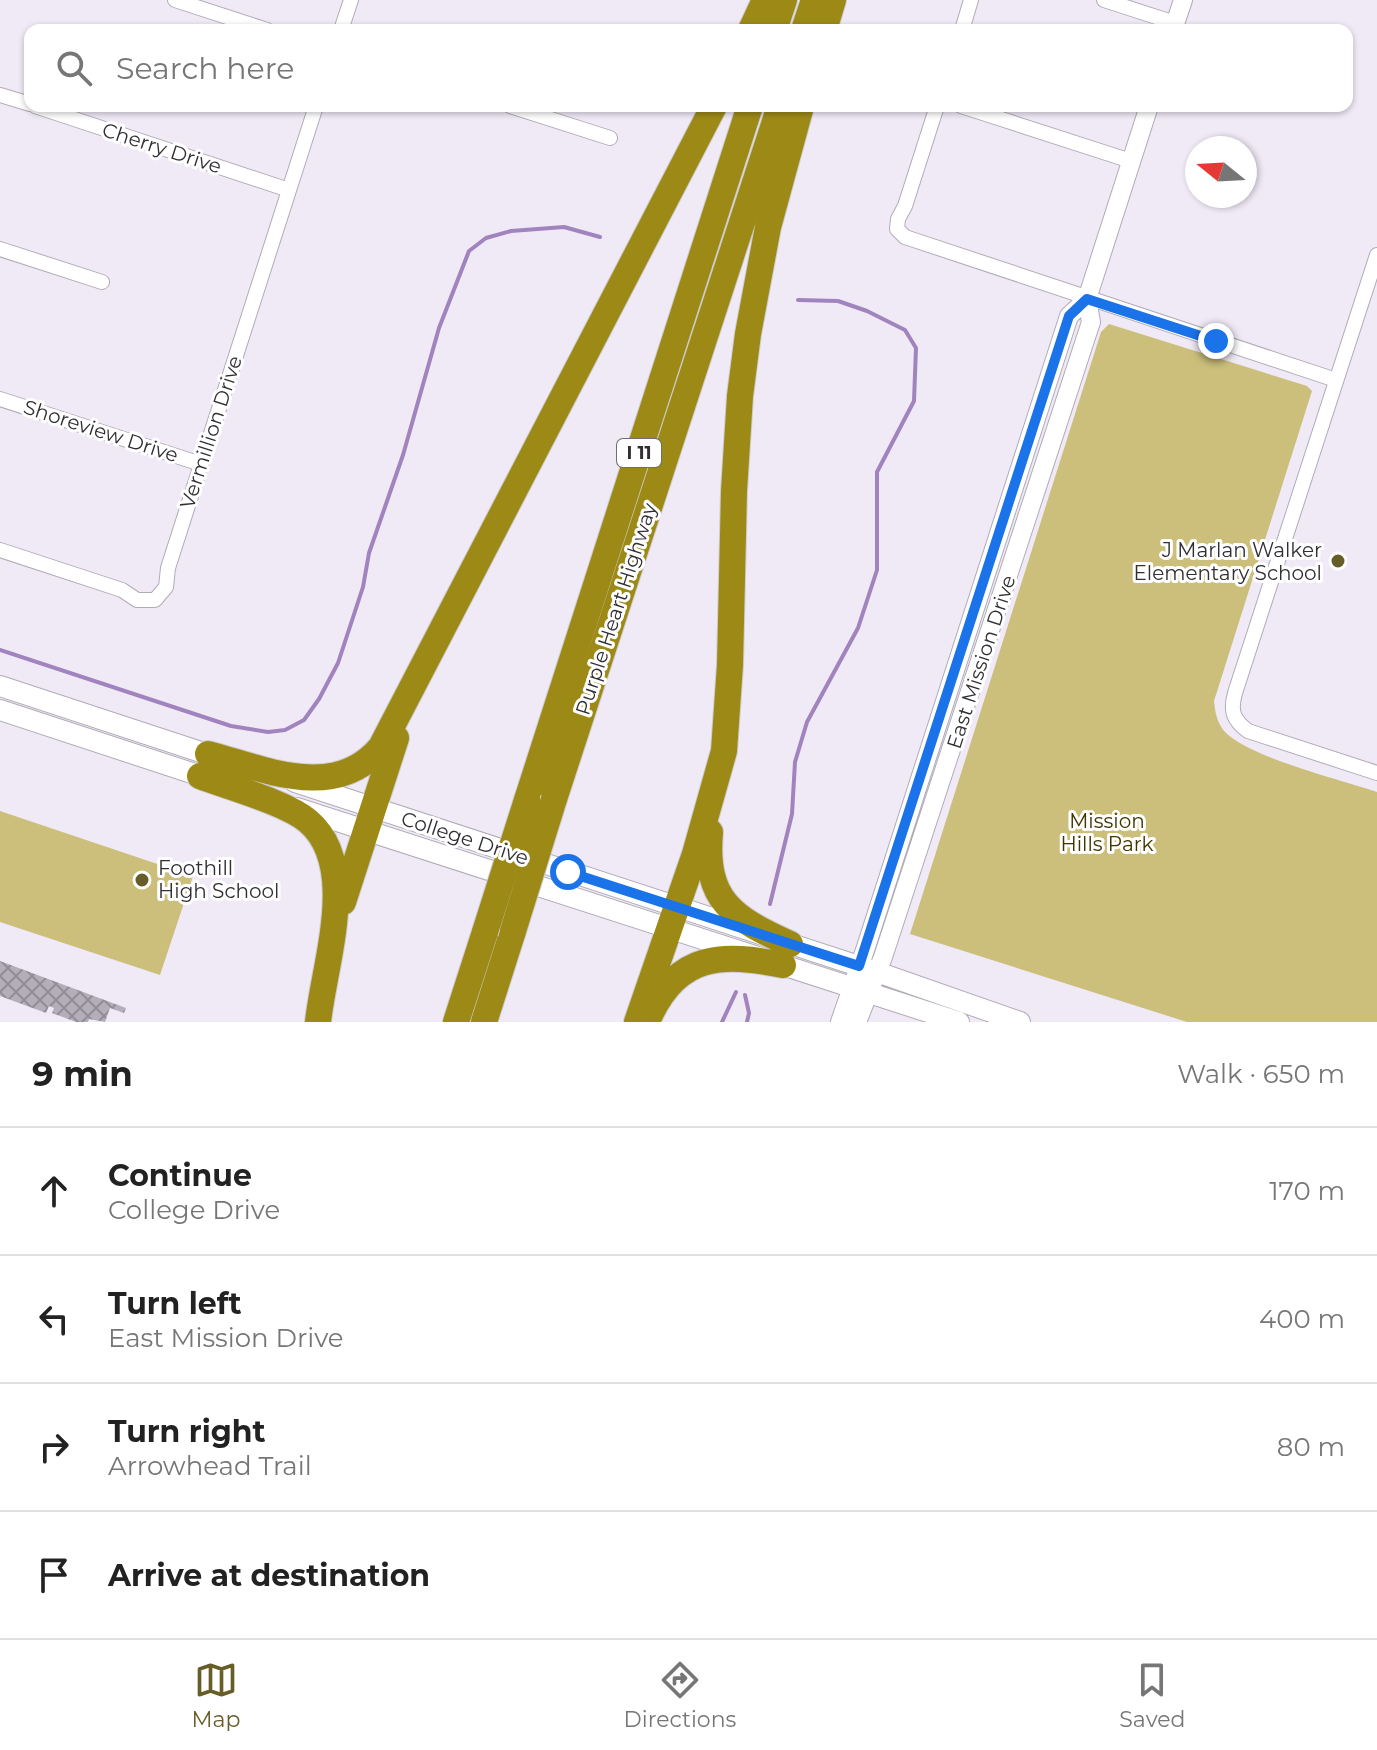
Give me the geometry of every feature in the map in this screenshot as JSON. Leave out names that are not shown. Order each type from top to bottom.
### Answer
[{"type":"highway","points":[[754,24],[765,0]]},
{"type":"highway","points":[[776,24],[784,0]]},
{"type":"highway","points":[[806,24],[814,0]]},
{"type":"highway","points":[[826,24],[833,0]]},
{"type":"highway","points":[[204,765],[317,779],[341,775],[364,765],[381,747],[711,112]]},
{"type":"highway","name":"Purple Heart Highway","points":[[456,1022],[748,112]]},
{"type":"highway","name":"Purple Heart Highway","points":[[484,1022],[778,112]]},
{"type":"highway","points":[[786,954],[727,906],[715,886],[708,854],[728,715],[736,448],[746,350],[768,227],[799,112]]},
{"type":"highway","points":[[328,953],[412,688]]},
{"type":"highway","points":[[204,765],[307,820],[330,852],[337,882],[318,1022]]},
{"type":"highway","points":[[637,1022],[717,783]]},
{"type":"highway","points":[[647,1022],[668,986],[689,969],[721,958],[786,954]]},
{"type":"main road","name":"College Drive","points":[[0,686],[204,765],[786,954],[868,969],[1020,1022]]},
{"type":"main road","name":"College Drive","points":[[0,710],[204,765]]},
{"type":"main road","name":"College Drive","points":[[786,954],[860,990],[959,1022]]},
{"type":"street","points":[[175,0],[249,24]]},
{"type":"street","points":[[343,24],[351,0]]},
{"type":"street","points":[[964,24],[971,0]]},
{"type":"street","points":[[1104,0],[1169,24]]},
{"type":"street","points":[[1175,24],[1183,0]]},
{"type":"street","name":"Cherry Drive","points":[[0,95],[24,102]]},
{"type":"street","name":"Cherry Drive","points":[[53,112],[289,190]]},
{"type":"street","name":"Vermillion Drive","points":[[0,550],[122,590],[137,600],[155,600],[166,587],[168,568],[314,112]]},
{"type":"street","points":[[529,112],[610,138]]},
{"type":"street","points":[[935,112],[897,229],[917,242],[1336,380]]},
{"type":"street","points":[[980,112],[1131,161]]},
{"type":"street","name":"East Mission Drive","points":[[840,1022],[860,990],[868,969],[1091,322],[1087,299],[1147,112]]},
{"type":"street","points":[[0,249],[102,282]]},
{"type":"street","points":[[1377,255],[1235,693],[1232,711],[1234,718],[1248,731],[1377,773]]},
{"type":"street","name":"Shoreview Drive","points":[[0,399],[201,464]]},
{"type":"street","name":"East Mission Drive","points":[[857,1022],[860,990]]},
{"type":"green space","name":"Mission Hills Park","points":[[1109,324],[1307,386],[1312,391],[1214,701],[1222,728],[1236,741],[1274,759],[1377,792],[1377,1022],[1187,1022],[910,934],[1101,332]]},
{"type":"green space","points":[[0,811],[193,876],[160,975],[0,922]]},
{"type":"building","points":[[0,961],[126,1008],[124,1013],[110,1008],[105,1022],[89,1019],[88,1022],[76,1022],[52,1013],[54,1008],[49,1006],[46,1013],[0,996]]},
{"type":"waterway","points":[[0,650],[231,726],[268,732],[285,730],[304,720],[338,663],[439,328],[469,251],[486,238],[511,231],[564,227],[600,237]]},
{"type":"waterway","points":[[770,904],[792,814],[795,762],[807,722],[858,628],[877,570],[877,472],[914,401],[916,348],[905,330],[838,301],[798,300]]},
{"type":"waterway","points":[[722,1022],[736,992]]},
{"type":"waterway","points":[[745,995],[749,1013],[747,1022]]},
{"type":"place","name":"J Marlan Walker Elementary School","points":[[1338,561]]},
{"type":"place","name":"Foothill High School","points":[[142,880]]},
{"type":"route","points":[[568,872],[859,966],[1069,316],[1087,299],[1216,341]]}]
